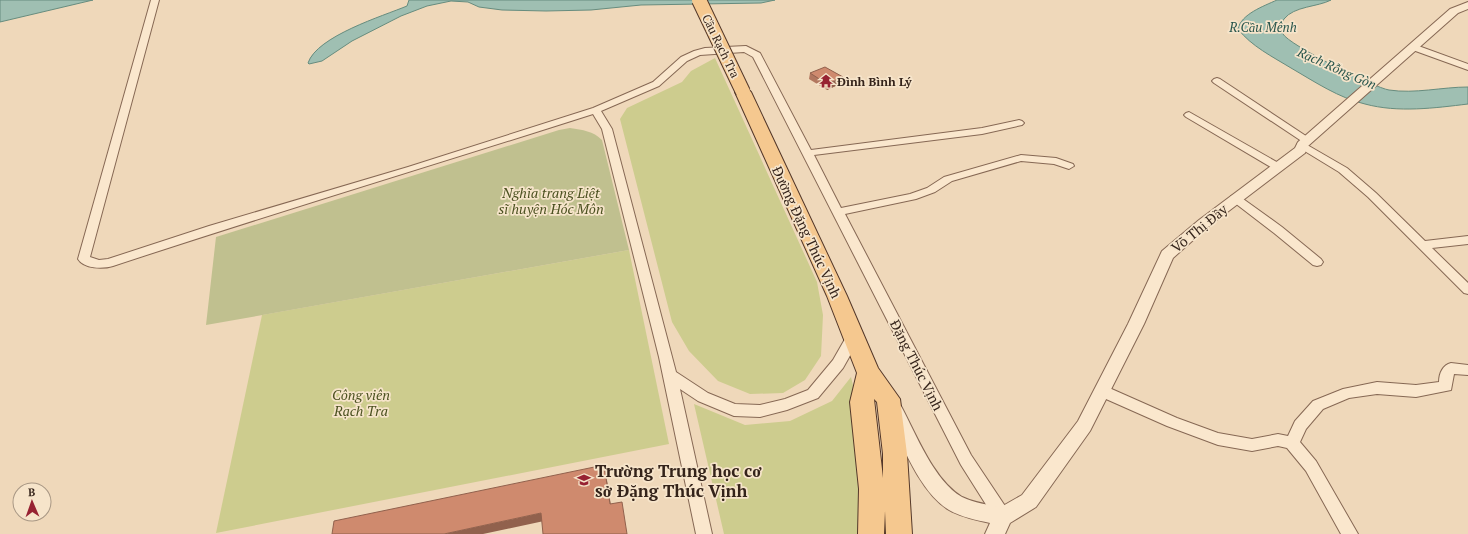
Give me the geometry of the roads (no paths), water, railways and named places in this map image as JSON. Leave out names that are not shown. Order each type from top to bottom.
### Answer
[{"type":"main road","name":"Cầu Rạch Tra","points":[[699,0],[743,92]]},
{"type":"main road","name":"Đường Đặng Thúc Vịnh","points":[[743,92],[837,296],[868,373],[888,399]]},
{"type":"main road","points":[[868,373],[862,402],[872,489],[871,534]]},
{"type":"main road","points":[[888,399],[895,454],[899,534]]},
{"type":"street","points":[[155,0],[84,259],[98,264],[109,263],[213,229],[412,169],[596,110],[607,129],[670,375],[704,534]]},
{"type":"street","name":"Võ Thị Đầy","points":[[999,525],[1029,501],[1084,426],[1136,324],[1167,255],[1236,198],[1300,150],[1305,143],[1454,11],[1468,4]]},
{"type":"street","points":[[1414,47],[1468,67]]},
{"type":"street","name":"Đặng Thúc Vịnh","points":[[596,110],[656,84],[684,59],[697,53],[711,50],[746,49],[757,55],[999,525]]},
{"type":"street","points":[[1217,81],[1343,170],[1372,195],[1468,290]]},
{"type":"street","points":[[1189,115],[1278,167]]},
{"type":"street","points":[[808,153],[982,131],[1019,123]]},
{"type":"street","points":[[838,212],[912,197],[931,190],[948,179],[1022,158],[1056,161],[1069,166]]},
{"type":"street","points":[[1236,198],[1317,262]]},
{"type":"street","points":[[1422,245],[1468,240]]},
{"type":"street","points":[[670,375],[703,397],[734,410],[760,411],[787,404],[813,394],[838,364],[854,336]]},
{"type":"street","points":[[1292,443],[1300,425],[1318,405],[1348,393],[1377,388],[1416,392],[1446,386],[1446,375],[1451,368],[1468,370]]},
{"type":"street","points":[[1102,391],[1172,422],[1218,439],[1252,444],[1278,440],[1292,443],[1311,466],[1350,534]]},
{"type":"street","points":[[888,399],[930,477],[944,495],[955,503],[975,511],[999,525]]},
{"type":"water","points":[[0,0],[93,0],[0,22]]},
{"type":"water","points":[[409,0],[775,0],[761,3],[641,5],[591,10],[546,11],[502,10],[479,7],[468,2],[451,1],[427,6],[401,16],[352,41],[322,61],[308,63],[314,53],[324,44],[352,28],[407,6]]},
{"type":"water","name":"R.Cầu Mênh","points":[[1277,0],[1331,0],[1300,9],[1288,15],[1282,22],[1283,34],[1315,56],[1367,82],[1389,90],[1419,91],[1468,87],[1468,104],[1416,109],[1378,107],[1346,98],[1327,89],[1263,51],[1249,41],[1238,29],[1240,24],[1248,15]]},
{"type":"place","name":"Đình Bình Lý","points":[[826,81]]},
{"type":"place","name":"Trường Trung học cơ sở Đặng Thúc Vịnh","points":[[584,480]]},
{"type":"water label","name":"Rạch Rỗng Gòn","points":[[1337,68]]},
{"type":"park label","name":"Nghĩa trang Liệt sĩ huyện Hóc Môn","points":[[551,200]]},
{"type":"park label","name":"Công viên Rạch Tra","points":[[361,402]]}]
